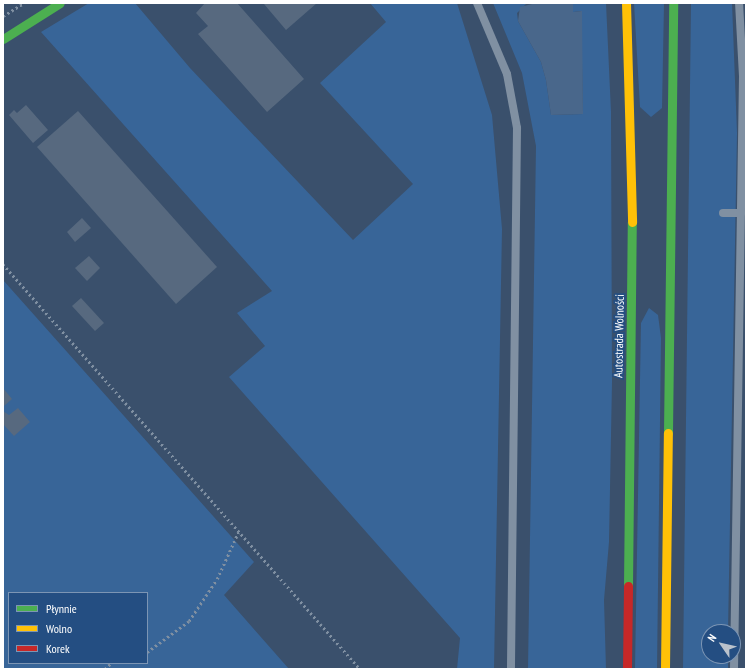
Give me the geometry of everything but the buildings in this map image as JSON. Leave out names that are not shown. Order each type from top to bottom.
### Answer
[{"type":"main road","points":[[3,38],[60,3]]},
{"type":"main road","name":"Autostrada Wolności","points":[[626,3],[632,232],[627,669]]},
{"type":"main road","points":[[665,669],[672,3]]},
{"type":"lane","points":[[477,3],[507,74],[517,128],[510,669]]},
{"type":"lane","points":[[734,669],[743,76],[739,3]]},
{"type":"lane","points":[[724,213],[741,214]]},
{"type":"path","points":[[3,16],[24,3]]},
{"type":"path","points":[[3,264],[238,533],[360,669]]},
{"type":"path","points":[[148,651],[189,621],[217,579],[238,533]]},
{"type":"shaded area","points":[[89,3],[135,3],[190,68],[353,240],[413,184],[320,83],[386,22],[370,3],[457,3],[492,115],[502,229],[494,669],[457,669],[460,638],[229,377],[265,346],[237,313],[272,291],[41,32]]},
{"type":"shaded area","points":[[493,3],[536,3],[526,4],[517,13],[518,21],[541,62],[546,80],[551,115],[583,114],[581,11],[573,12],[573,3],[606,3],[611,112],[612,382],[609,542],[604,600],[606,669],[528,669],[536,146],[522,73]]},
{"type":"shaded area","points":[[536,3],[573,3],[573,12],[582,11],[583,114],[551,115],[546,80],[541,62],[518,21],[520,7]]},
{"type":"shaded area","points":[[634,3],[664,3],[662,108],[651,117],[640,107]]},
{"type":"shaded area","points":[[691,3],[732,3],[737,133],[728,624],[701,624],[701,664],[728,664],[728,669],[683,669]]},
{"type":"shaded area","points":[[3,280],[254,562],[224,595],[289,669],[3,669]]},
{"type":"shaded area","points":[[649,308],[658,315],[661,338],[657,669],[635,669],[641,323]]},
{"type":"traffic: fast","points":[[3,39],[60,3]]},
{"type":"traffic: fast","points":[[668,433],[673,3]]},
{"type":"traffic: fast","points":[[628,586],[632,222]]},
{"type":"traffic: slow","points":[[626,3],[632,222]]},
{"type":"traffic: slow","points":[[665,669],[668,433]]},
{"type":"traffic: jam","points":[[627,669],[628,586]]}]
